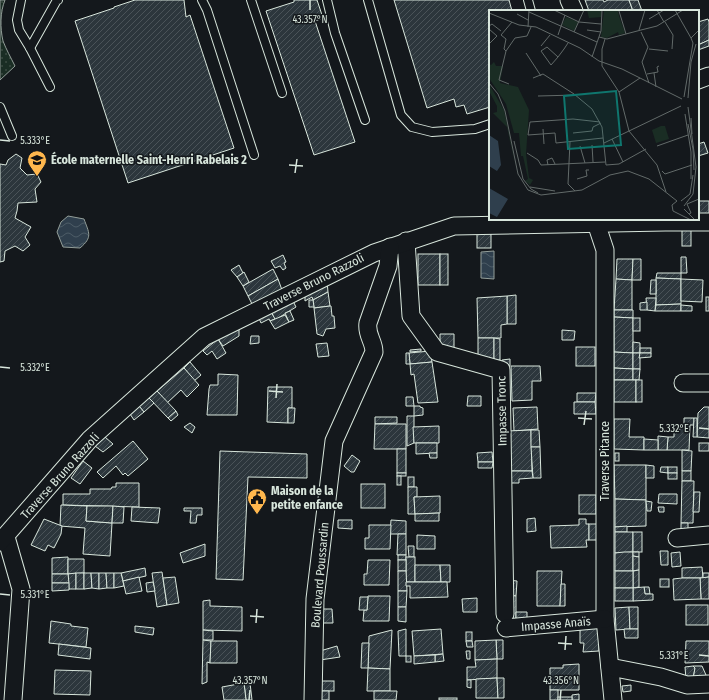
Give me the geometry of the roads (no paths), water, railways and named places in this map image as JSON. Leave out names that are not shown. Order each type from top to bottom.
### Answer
[{"type":"street","points":[[569,0],[574,10]]},
{"type":"street","points":[[699,80],[709,76]]},
{"type":"street","name":"Traverse Bruno Razzoli","points":[[0,555],[3,540],[90,439],[204,337],[374,253],[454,226],[534,221],[596,223],[671,220],[709,222]]},
{"type":"street","name":"Traverse Pitance","points":[[596,223],[605,250],[605,619],[614,700]]},
{"type":"street","name":"Impasse Tronc","points":[[406,241],[411,316],[437,352],[502,370],[506,621]]},
{"type":"street","name":"Boulevard Poussardin","points":[[312,700],[315,599],[334,441],[374,352],[374,345],[367,331],[368,323],[388,266],[390,247]]},
{"type":"street","points":[[683,383],[709,384]]},
{"type":"street","points":[[677,538],[709,535]]},
{"type":"street","points":[[3,540],[21,589],[13,700]]},
{"type":"street","name":"Impasse Anaïs","points":[[506,621],[605,619]]},
{"type":"street","points":[[610,667],[661,677],[687,685],[709,684]]},
{"type":"lane","points":[[21,0],[17,20],[19,30],[50,87]]},
{"type":"lane","points":[[30,48],[58,0]]},
{"type":"lane","points":[[202,0],[207,10],[254,155]]},
{"type":"lane","points":[[251,0],[282,93]]},
{"type":"lane","points":[[327,0],[335,33],[365,120]]},
{"type":"lane","points":[[368,0],[401,115],[412,127],[432,132],[475,129],[489,124]]},
{"type":"lane","points":[[528,0],[531,10]]},
{"type":"lane","points":[[0,108],[12,136]]},
{"type":"water","points":[[68,216],[84,219],[89,235],[87,241],[80,248],[63,247],[57,232],[61,222]]},
{"type":"water","points":[[494,251],[494,279],[481,278],[481,252]]},
{"type":"place","name":"École maternelle Saint-Henri Rabelais 2","points":[[37,177]]},
{"type":"place","name":"Maison de la petite enfance","points":[[257,515]]}]
